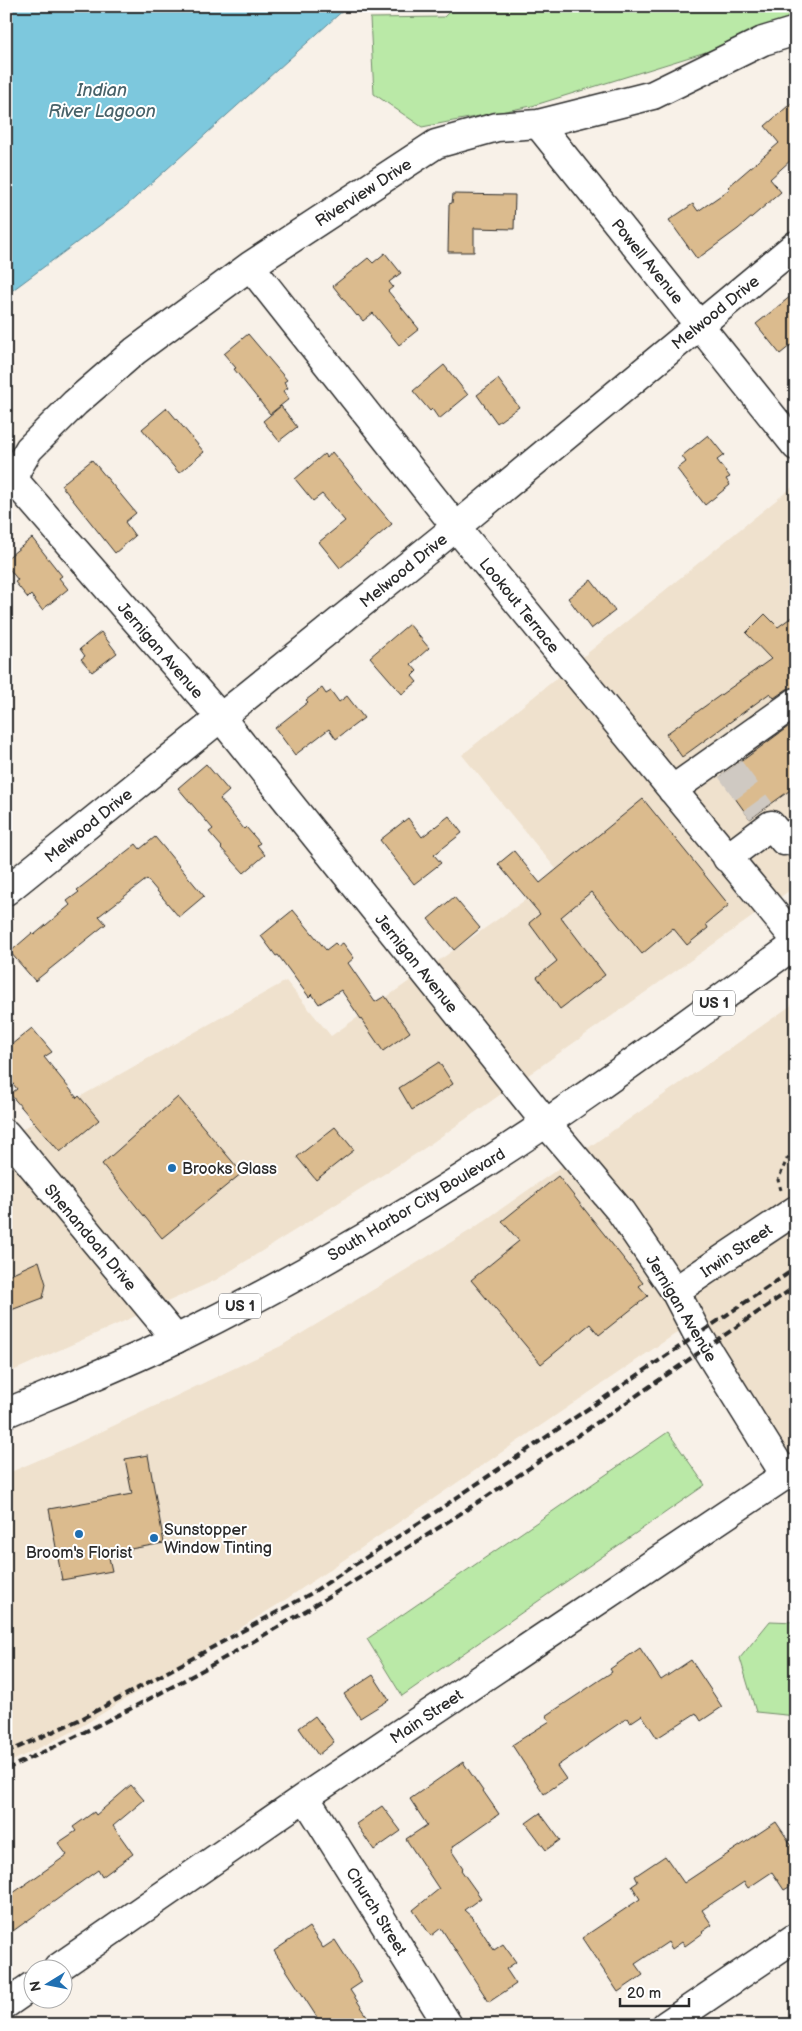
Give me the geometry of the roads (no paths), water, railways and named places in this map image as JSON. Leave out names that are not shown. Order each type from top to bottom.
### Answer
[{"type":"street","name":"Riverview Drive","points":[[10,483],[29,449],[75,403],[135,351],[250,266],[436,144],[497,127],[538,124],[653,95],[763,41],[796,32]]},
{"type":"street","name":"Powell Avenue","points":[[538,124],[796,446]]},
{"type":"street","name":"Melwood Drive","points":[[6,891],[456,527],[796,245]]},
{"type":"street","name":"Lookout Terrace","points":[[250,266],[456,527],[796,942]]},
{"type":"street","name":"Jernigan Avenue","points":[[10,483],[221,718],[546,1123],[621,1212],[675,1291],[702,1341],[790,1472]]},
{"type":"street","points":[[672,790],[725,763],[796,702]]},
{"type":"street","points":[[727,858],[776,823]]},
{"type":"street","name":"South Harbor City Boulevard","points":[[6,1413],[104,1372],[176,1339],[364,1237],[463,1178],[546,1123],[796,942]]},
{"type":"street","name":"Shenandoah Drive","points":[[6,1134],[176,1339]]},
{"type":"street","name":"Irwin Street","points":[[675,1291],[793,1212]]},
{"type":"street","name":"Main Street","points":[[72,1958],[305,1797],[790,1472]]},
{"type":"street","name":"Church Street","points":[[305,1797],[448,2025]]},
{"type":"street","points":[[666,2025],[796,1937]]},
{"type":"street","points":[[6,2004],[22,1993]]},
{"type":"water","name":"Indian River Lagoon","points":[[6,6],[348,6],[126,206],[6,295]]},
{"type":"tunnel","points":[[730,769],[761,811]]},
{"type":"railway","points":[[6,1753],[83,1718],[310,1594],[431,1515],[796,1268]]},
{"type":"railway","points":[[6,1769],[110,1719],[213,1664],[313,1606],[509,1482],[796,1286]]},
{"type":"place","name":"Brooks Glass","points":[[172,1168]]},
{"type":"place","name":"Broom's Florist","points":[[79,1534]]},
{"type":"place","name":"Sunstopper Window Tinting","points":[[154,1538]]}]
